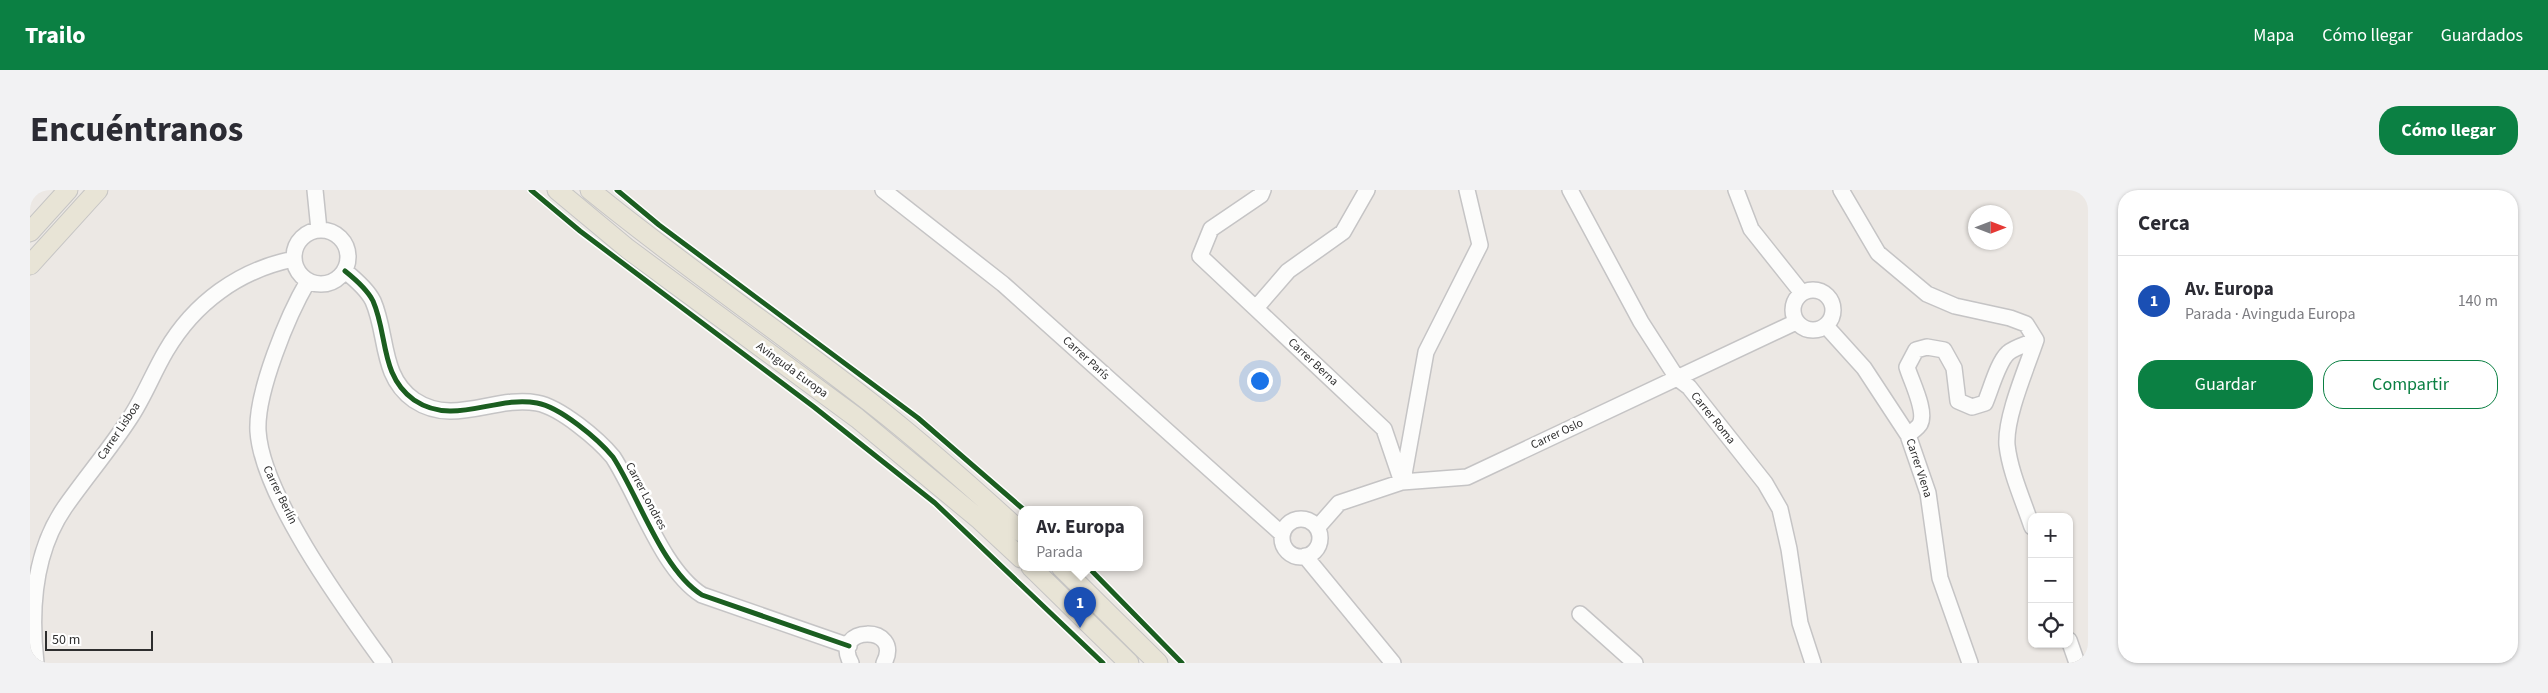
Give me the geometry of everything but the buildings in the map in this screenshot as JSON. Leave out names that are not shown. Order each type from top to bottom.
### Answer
[{"type":"main road","points":[[30,232],[68,190]]},
{"type":"main road","points":[[30,265],[98,190]]},
{"type":"main road","name":"Avinguda Europa","points":[[557,190],[628,249],[857,418],[980,520],[1018,555]]},
{"type":"main road","name":"Avinguda Europa","points":[[590,190],[651,241],[820,364],[908,433],[1018,529]]},
{"type":"main road","points":[[895,449],[908,433]]},
{"type":"main road","points":[[1035,571],[1130,663]]},
{"type":"main road","points":[[1065,571],[1158,663]]},
{"type":"street","points":[[316,190],[319,230]]},
{"type":"street","name":"Carrer París","points":[[882,190],[1003,284],[1282,534]]},
{"type":"street","name":"Carrer Berna","points":[[1264,190],[1261,195],[1211,230],[1200,256],[1384,429],[1402,482]]},
{"type":"street","points":[[1256,308],[1288,271],[1343,232],[1367,190]]},
{"type":"street","points":[[1402,482],[1426,352],[1480,245],[1467,190]]},
{"type":"street","name":"Carrer Roma","points":[[1570,190],[1641,322],[1677,378],[1689,387],[1765,483],[1780,509],[1789,549],[1800,623],[1813,663]]},
{"type":"street","points":[[1736,190],[1751,229],[1802,293]]},
{"type":"street","points":[[1841,190],[1878,253],[1926,294],[1956,306],[2010,318],[2026,324],[2036,340]]},
{"type":"street","points":[[319,230],[335,233],[342,239],[348,255],[345,271],[330,283],[322,285],[308,281],[298,272],[294,259],[296,246],[301,238],[308,233],[319,230]]},
{"type":"street","name":"Carrer Lisboa","points":[[36,663],[32,624],[35,580],[46,539],[64,508],[130,418],[165,352],[196,312],[222,289],[237,280],[272,265],[294,259]]},
{"type":"street","name":"Carrer Londres","points":[[345,271],[372,300],[389,367],[399,385],[414,400],[446,412],[522,401],[541,404],[556,410],[602,444],[613,457],[673,568],[689,587],[702,595],[849,646]]},
{"type":"street","name":"Carrer Berlín","points":[[308,281],[297,303],[266,381],[258,430],[261,453],[268,475],[304,543],[384,663]]},
{"type":"street","points":[[1815,290],[1827,296],[1831,301],[1832,314],[1826,326],[1814,331],[1801,327],[1796,322],[1793,310],[1797,298],[1802,293],[1815,290]]},
{"type":"street","name":"Carrer Oslo","points":[[1317,528],[1339,503],[1402,482],[1467,477],[1796,322]]},
{"type":"street","name":"Carrer Viena","points":[[1826,326],[1864,368],[1908,435],[1928,493],[1940,578],[1970,663]]},
{"type":"street","points":[[1908,435],[1920,424],[1921,415],[1921,407],[1907,367],[1916,350],[1927,347],[1944,350],[1954,368],[1958,401],[1972,407],[1985,403],[1994,383],[2000,361],[2009,352],[2036,340]]},
{"type":"street","points":[[2028,515],[2010,461],[2007,443],[2016,400],[2036,340]]},
{"type":"street","points":[[1301,519],[1312,523],[1317,528],[1320,539],[1315,550],[1305,556],[1292,555],[1287,551],[1282,540],[1282,534],[1289,523],[1301,519]]},
{"type":"street","points":[[1305,556],[1392,663]]},
{"type":"street","points":[[1580,614],[1635,663]]},
{"type":"street","points":[[851,663],[848,654],[849,646],[855,637],[861,634],[874,634],[880,637],[887,648],[886,662]]},
{"type":"street","points":[[2072,648],[2077,663]]},
{"type":"cycle path","points":[[531,190],[580,231],[814,407],[935,503],[1103,663]]},
{"type":"cycle path","points":[[617,190],[659,225],[918,418],[1020,506]]},
{"type":"cycle path","points":[[345,271],[364,288],[373,301],[378,314],[390,367],[395,379],[414,400],[429,408],[444,411],[475,409],[506,403],[537,403],[567,417],[588,433],[613,457],[663,551],[688,584],[702,595],[849,646]]},
{"type":"cycle path","points":[[1092,571],[1182,663]]},
{"type":"place","name":"Av. Europa","points":[[1080,628]]}]
